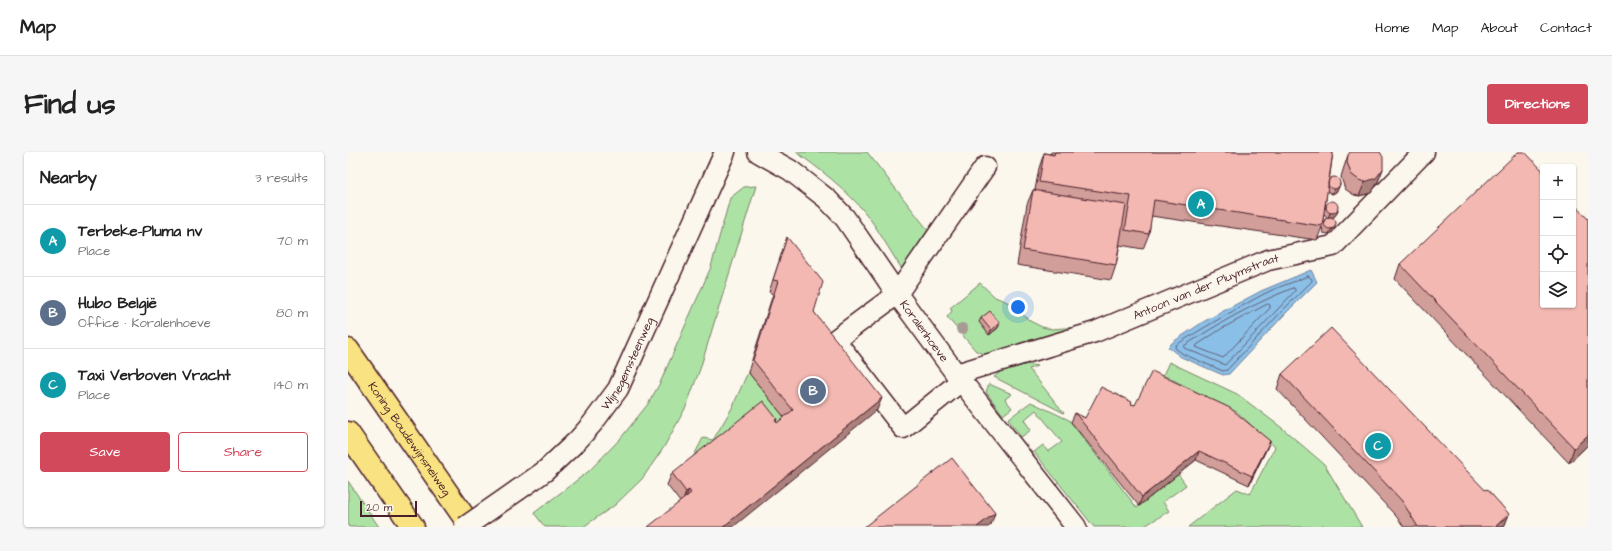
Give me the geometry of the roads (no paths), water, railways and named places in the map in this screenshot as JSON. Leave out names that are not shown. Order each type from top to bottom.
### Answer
[{"type":"highway","name":"Koning Boudewijnsnelweg","points":[[348,350],[471,527]]},
{"type":"highway","points":[[348,433],[413,527]]},
{"type":"street","name":"Wijnegemsteenweg","points":[[465,527],[545,471],[577,441],[592,424],[618,389],[725,152]]},
{"type":"street","name":"Koralenhoeve","points":[[758,152],[790,170],[827,199],[849,223],[897,294],[958,378],[1076,527]]},
{"type":"street","name":"Antoon van der Pluymstraat","points":[[958,378],[1095,332],[1268,260],[1333,246],[1424,152]]},
{"type":"street","points":[[958,378],[903,428],[835,340],[897,294],[985,167]]},
{"type":"water","points":[[1311,270],[1317,282],[1229,374],[1223,375],[1181,357],[1168,347],[1203,322],[1229,308],[1261,291]]},
{"type":"place","name":"Terbeke-Pluma nv","points":[[1201,204]]},
{"type":"place","name":"Hubo België","points":[[813,391]]},
{"type":"place","name":"Taxi Verboven Vracht","points":[[1378,446]]}]
